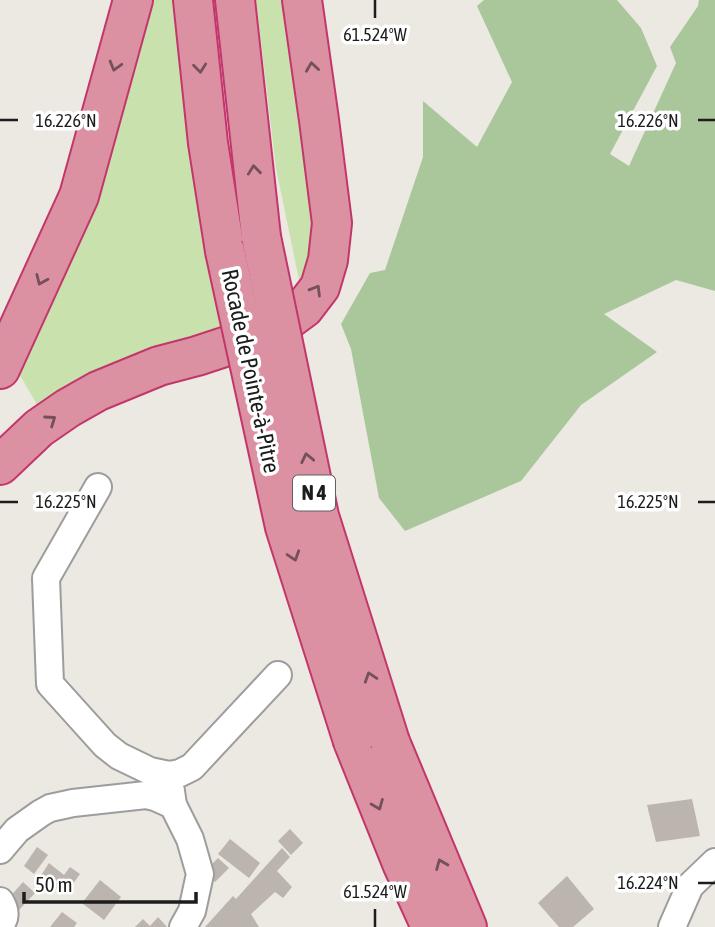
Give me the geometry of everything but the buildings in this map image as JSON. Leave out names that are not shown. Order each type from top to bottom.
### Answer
[{"type":"highway","points":[[0,369],[79,196],[133,0]]},
{"type":"highway","name":"Rocade de Pointe-à-Pitre","points":[[193,0],[208,143],[225,251],[285,527],[372,741],[467,927]]},
{"type":"highway","name":"Rocade de Pointe-à-Pitre","points":[[235,0],[261,237],[319,516],[402,863],[431,927]]},
{"type":"highway","points":[[0,465],[39,428],[98,391],[159,366],[273,331],[304,308],[320,287],[328,260],[332,223],[302,0]]},
{"type":"street","points":[[98,487],[46,578],[50,684],[105,745],[119,756],[149,771],[169,775],[180,773],[192,767],[278,675]]},
{"type":"street","points":[[169,775],[173,805],[190,839],[200,874],[192,911],[183,927]]},
{"type":"street","points":[[0,850],[16,830],[41,813],[59,805],[146,795],[173,805]]},
{"type":"street","points":[[672,927],[690,886],[715,862]]},
{"type":"street","points":[[0,901],[5,916],[0,925]]},
{"type":"green space","points":[[151,0],[181,0],[229,340],[38,406],[18,372]]},
{"type":"green space","points":[[256,0],[288,0],[321,226],[302,294],[276,168]]},
{"type":"green space","points":[[484,0],[617,0],[641,28],[657,66],[610,154],[629,166],[676,63],[670,47],[698,6],[699,0],[715,0],[715,291],[676,280],[604,314],[657,352],[581,405],[521,481],[405,531],[379,498],[351,349],[341,324],[370,273],[385,270],[423,157],[423,101],[477,147],[512,82],[477,6]]}]
